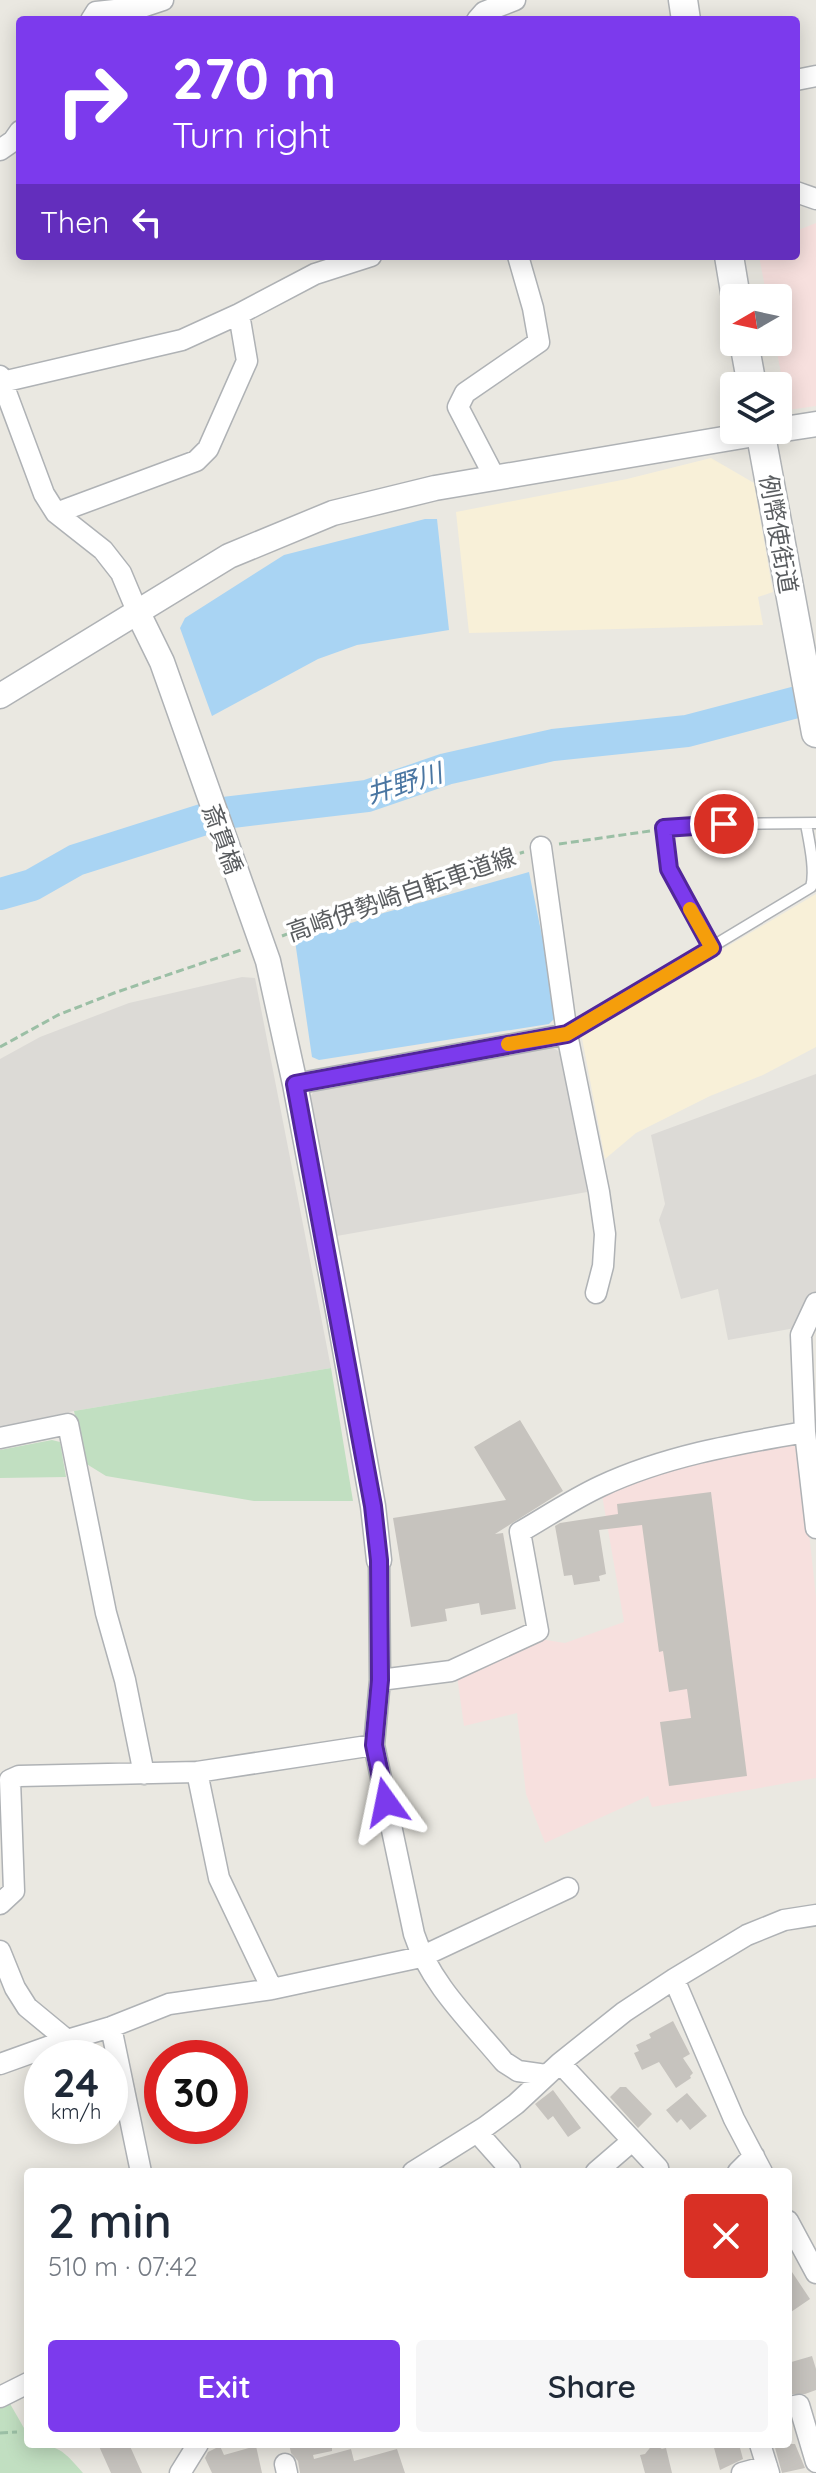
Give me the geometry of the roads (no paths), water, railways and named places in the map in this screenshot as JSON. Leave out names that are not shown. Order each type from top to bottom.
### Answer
[{"type":"main road","points":[[730,260],[734,284]]},
{"type":"main road","name":"例幣使街道","points":[[771,444],[798,637],[816,733]]},
{"type":"street","points":[[97,11],[142,7],[163,0]]},
{"type":"street","points":[[480,16],[515,0]]},
{"type":"street","points":[[0,150],[16,137]]},
{"type":"street","points":[[137,611],[121,573],[103,550],[56,513],[44,494],[1,379],[182,340],[315,274],[359,260]]},
{"type":"street","points":[[495,478],[458,407],[465,393],[539,342],[519,260]]},
{"type":"street","points":[[56,513],[196,461],[208,449],[247,361],[239,314]]},
{"type":"street","points":[[792,428],[816,424]]},
{"type":"street","points":[[0,696],[229,556],[333,513],[435,488],[720,439]]},
{"type":"street","name":"斎貫橋","points":[[137,611],[162,662],[193,755],[263,931],[295,1084],[373,1506],[379,1560]]},
{"type":"street","points":[[536,848],[605,1234],[603,1266],[596,1293]]},
{"type":"street","points":[[295,1084],[567,1034]]},
{"type":"street","points":[[816,1303],[801,1335],[805,1432],[816,1528]]},
{"type":"street","points":[[0,1438],[68,1424],[106,1613],[125,1680],[144,1774]]},
{"type":"street","points":[[380,1680],[451,1671],[538,1631],[520,1532],[601,1486],[668,1462],[724,1446],[805,1432]]},
{"type":"street","points":[[379,1560],[380,1680],[374,1745],[406,1905],[421,1957],[432,1975],[504,2062],[518,2071],[553,2069],[658,2168]]},
{"type":"street","points":[[0,1904],[14,1891],[10,1780],[19,1776],[197,1772],[374,1745]]},
{"type":"street","points":[[197,1772],[219,1878],[272,1989]]},
{"type":"street","points":[[0,1951],[15,1988],[27,2007],[67,2040],[169,2004],[272,1989],[421,1957],[568,1888]]},
{"type":"street","points":[[419,2168],[516,2104],[553,2069],[624,2012],[674,1979],[747,1935],[784,1920],[816,1915]]},
{"type":"street","points":[[674,1979],[708,2061],[758,2164]]},
{"type":"street","points":[[111,2027],[140,2168]]},
{"type":"street","points":[[0,2064],[24,2055]]},
{"type":"street","points":[[477,2132],[509,2168]]},
{"type":"street","points":[[601,2168],[632,2141]]},
{"type":"street","points":[[792,2228],[816,2273]]},
{"type":"street","points":[[0,2395],[24,2385]]},
{"type":"street","points":[[792,2406],[799,2405],[816,2462]]},
{"type":"street","points":[[180,2473],[196,2448]]},
{"type":"street","points":[[742,2473],[768,2470],[761,2448]]},
{"type":"lane","points":[[567,1034],[712,948],[811,887],[815,881],[811,824],[664,828],[669,869],[712,948]]},
{"type":"water","points":[[425,519],[437,519],[449,630],[357,645],[318,659],[212,716],[180,628],[185,618],[284,555]]},
{"type":"water","points":[[529,872],[558,1015],[549,1024],[319,1060],[312,1057],[295,941]]},
{"type":"waterway","name":"井野川","points":[[0,894],[32,885],[76,860],[224,813],[367,796],[446,769],[553,745],[687,731],[816,697]]}]
